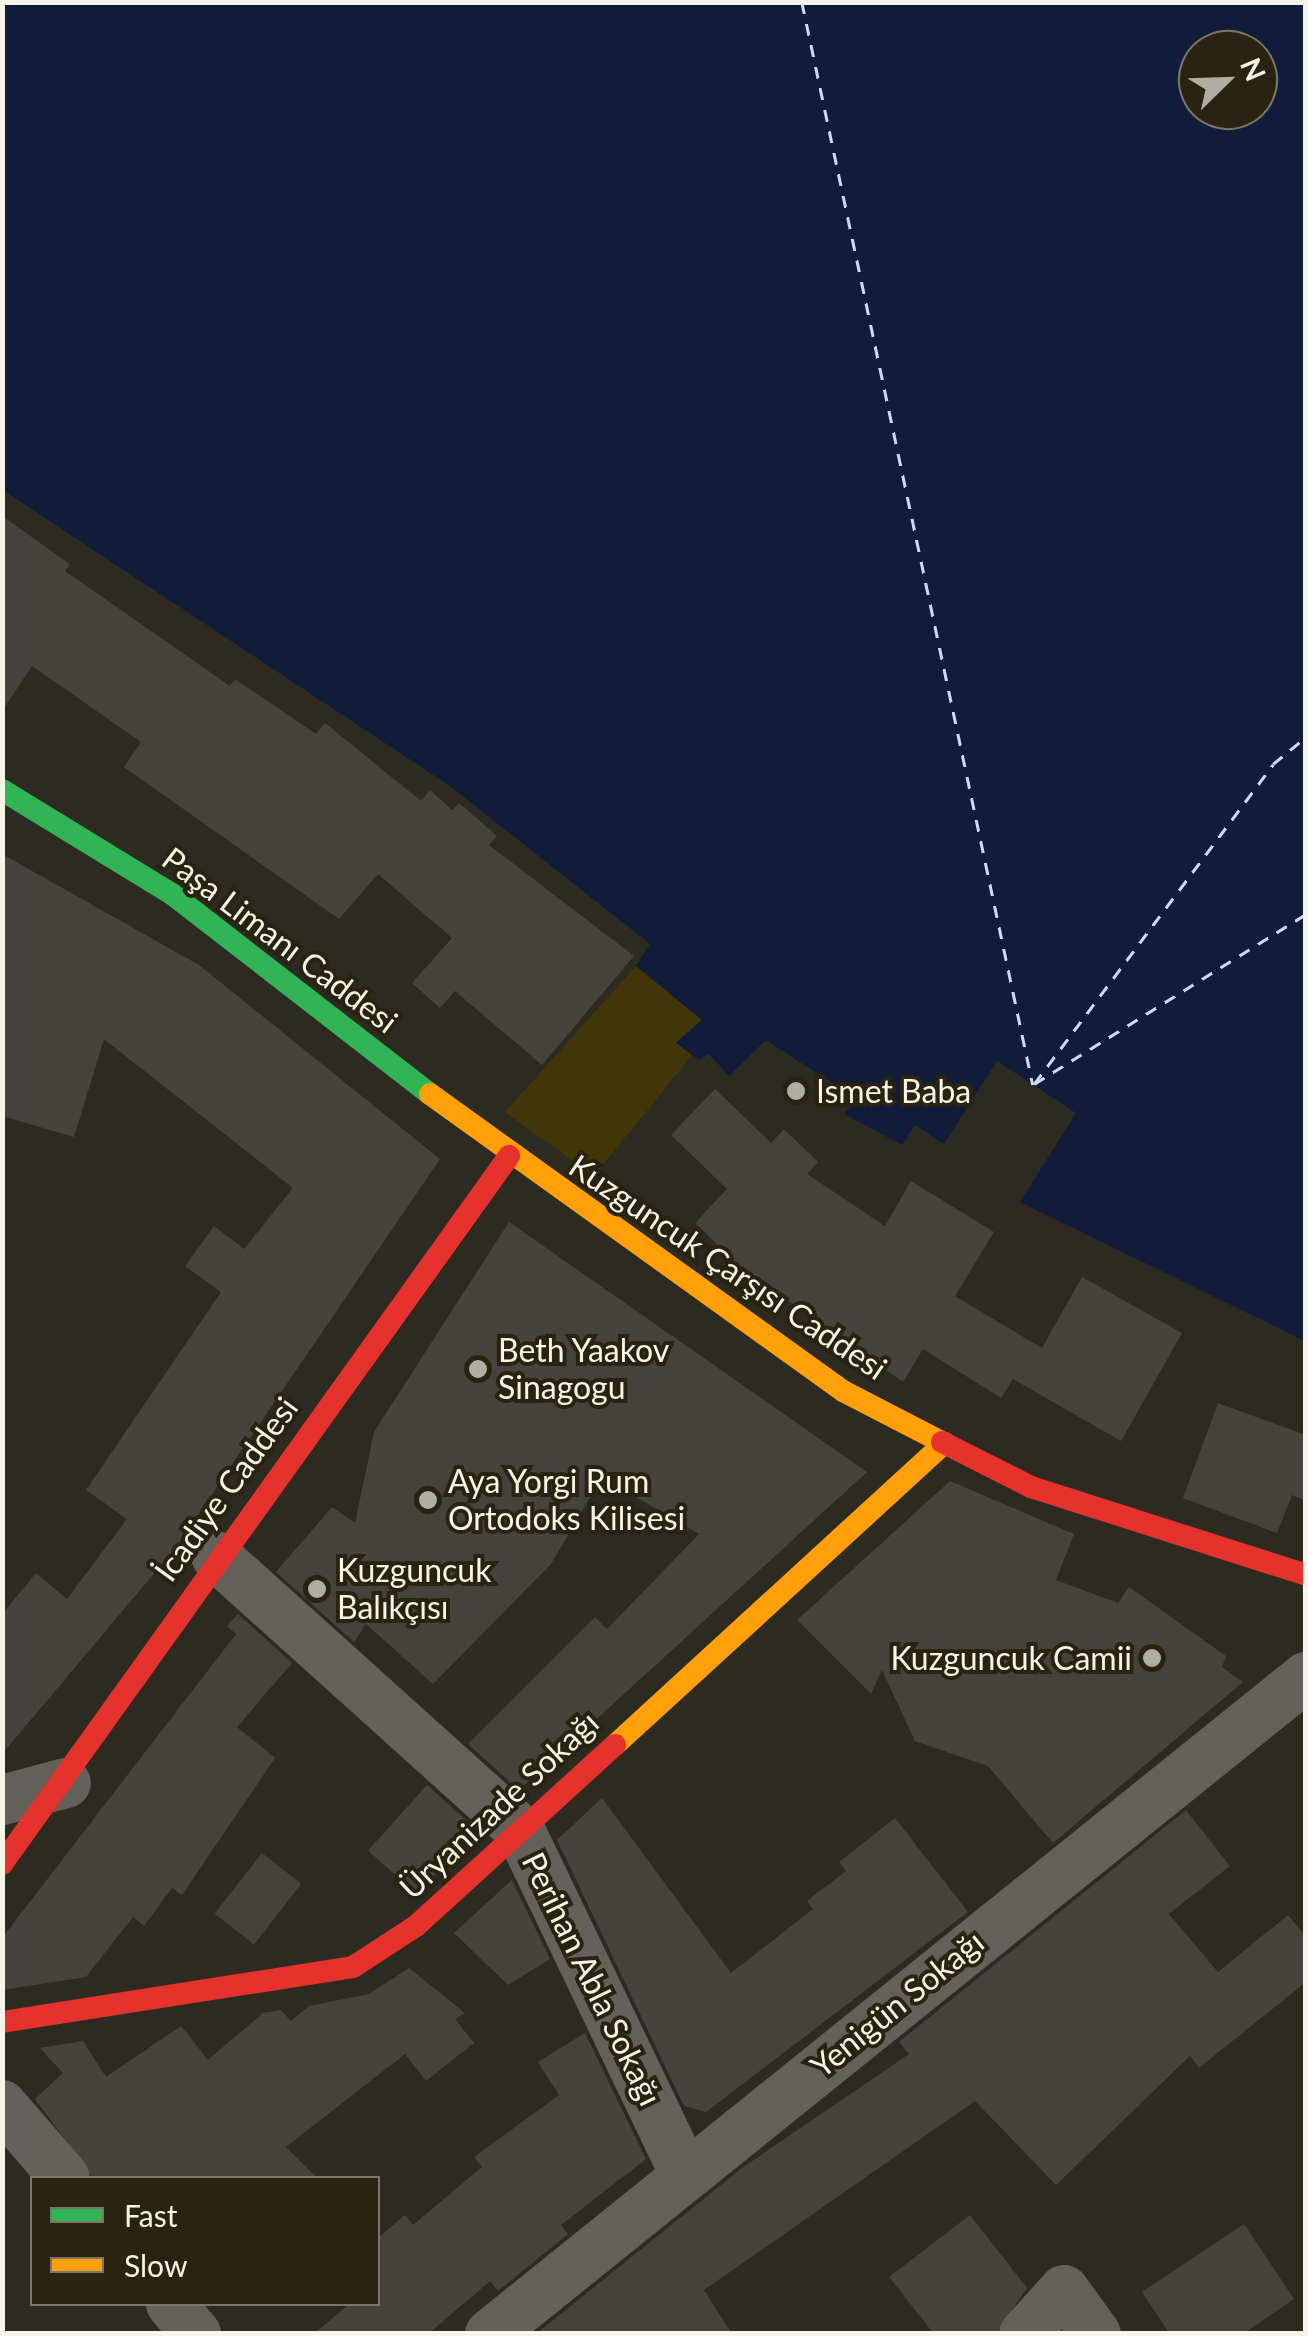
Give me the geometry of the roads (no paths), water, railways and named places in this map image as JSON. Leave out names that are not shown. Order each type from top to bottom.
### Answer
[{"type":"street","name":"Paşa Limanı Caddesi","points":[[2,790],[172,894],[509,1156]]},
{"type":"street","name":"Kuzguncuk Çarşısı Caddesi","points":[[509,1156],[843,1391],[1031,1488],[1306,1575]]},
{"type":"street","name":"İcadiye Caddesi","points":[[2,1864],[66,1783],[216,1556],[509,1156]]},
{"type":"street","name":"Üryanizade Sokağı","points":[[2,2022],[353,1966],[416,1926],[944,1443]]},
{"type":"street","name":"Perihan Abla Sokağı","points":[[216,1556],[520,1830],[685,2174]]},
{"type":"street","name":"Yenigün Sokağı","points":[[490,2334],[1306,1677]]},
{"type":"street","points":[[2,1800],[66,1783]]},
{"type":"street","points":[[2,2105],[63,2176]]},
{"type":"street","points":[[1024,2334],[1064,2290],[1096,2334]]},
{"type":"street","points":[[173,2306],[196,2334]]},
{"type":"water","points":[[2,3],[1305,3],[1305,1341],[1020,1202],[1076,1113],[997,1061],[944,1144],[915,1125],[902,1145],[844,1114],[857,1099],[766,1040],[729,1076],[709,1054],[699,1060],[676,1043],[702,1020],[636,966],[650,944],[450,786],[3,490]]},
{"type":"place","name":"Ismet Baba","points":[[796,1091]]},
{"type":"place","name":"Beth Yaakov Sinagogu","points":[[478,1369]]},
{"type":"place","name":"Aya Yorgi Rum Ortodoks Kilisesi","points":[[428,1500]]},
{"type":"place","name":"Kuzguncuk Balıkçısı","points":[[317,1589]]},
{"type":"place","name":"Kuzguncuk Camii","points":[[1152,1658]]}]
